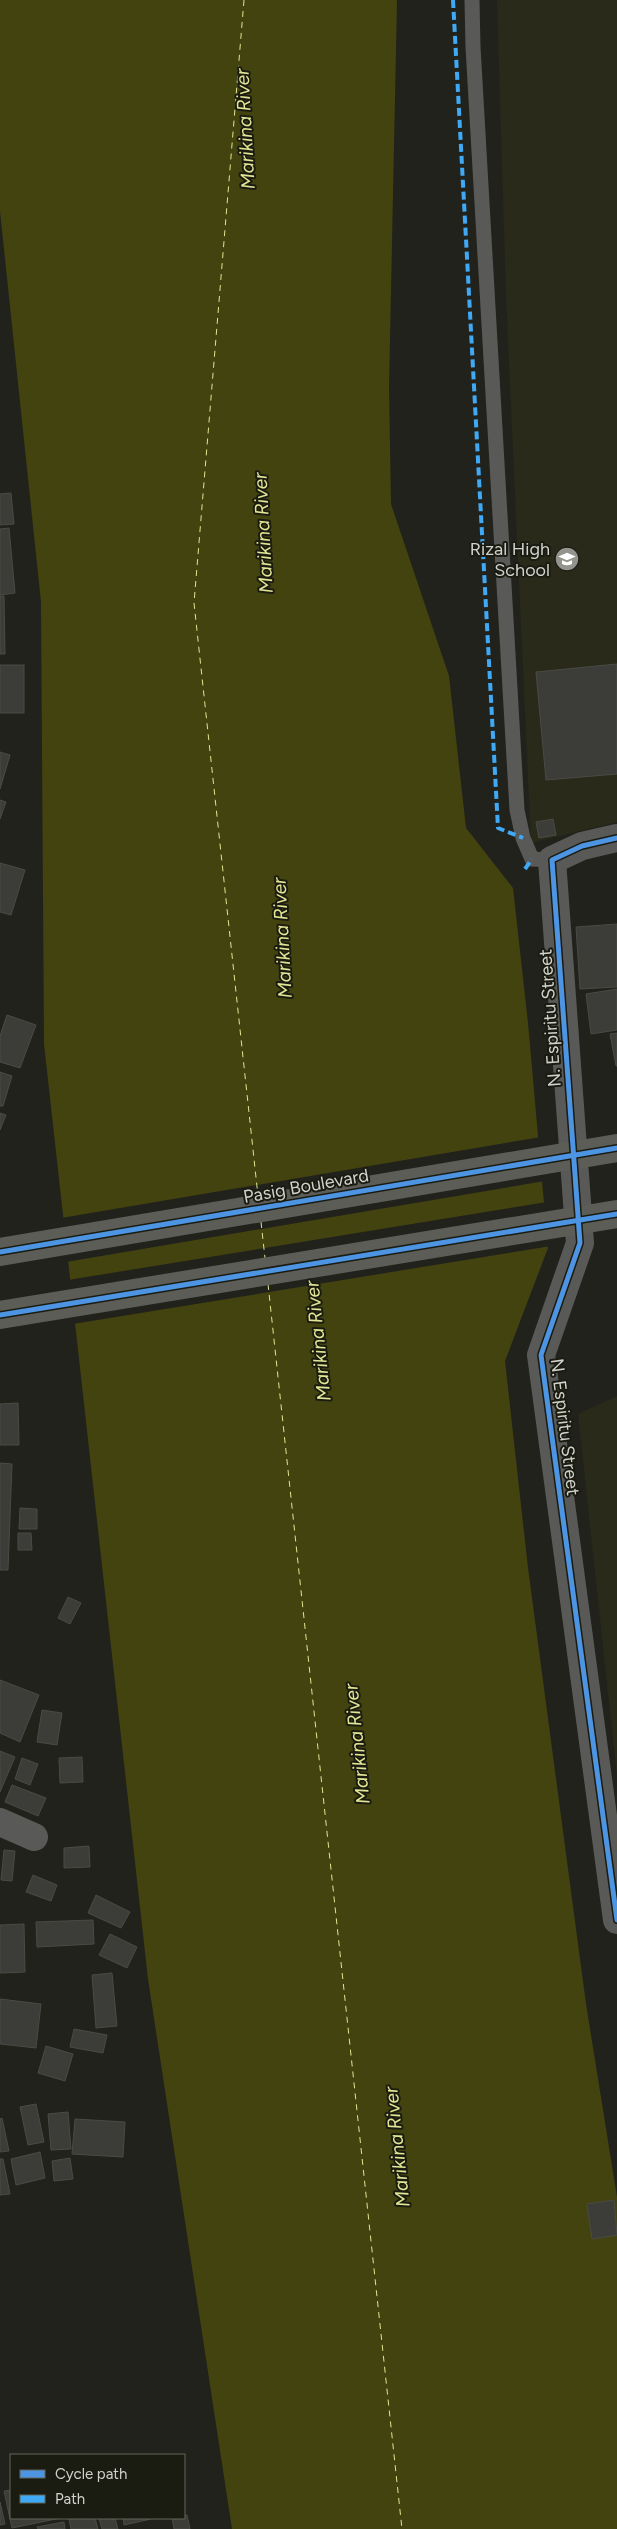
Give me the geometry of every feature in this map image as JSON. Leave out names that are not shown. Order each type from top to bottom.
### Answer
[{"type":"main road","name":"Pasig Boulevard","points":[[0,1252],[617,1148]]},
{"type":"main road","points":[[0,1315],[617,1214]]},
{"type":"street","points":[[552,860],[582,846],[617,838]]},
{"type":"street","name":"N. Espiritu Street","points":[[552,860],[580,1243],[541,1355],[617,1920]]},
{"type":"street","points":[[0,1822],[34,1837]]},
{"type":"lane","points":[[472,0],[473,57],[517,810],[522,838],[532,859],[552,860]]},
{"type":"shaded area","name":"Rizal High School","points":[[497,0],[617,0],[617,822],[531,843],[506,296]]},
{"type":"shaded area","points":[[617,1396],[617,1777],[578,1414]]},
{"type":"water","name":"Marikina River","points":[[0,0],[397,0],[389,387],[391,504],[449,676],[466,828],[513,888],[528,1023],[548,1248],[505,1361],[528,1568],[586,2004],[617,2197],[617,2529],[232,2529],[148,1979],[44,1044],[41,602],[0,211]]},
{"type":"pier","points":[[541,1137],[545,1181],[66,1262],[61,1218]]},
{"type":"pier","points":[[547,1202],[551,1246],[73,1324],[68,1280]]},
{"type":"building","points":[[11,493],[14,524],[0,525],[0,494]]},
{"type":"building","points":[[9,528],[15,593],[0,595],[0,529]]},
{"type":"building","points":[[0,596],[4,596],[5,654],[0,654]]},
{"type":"building","points":[[617,664],[617,774],[546,780],[536,672]]},
{"type":"building","points":[[0,665],[24,665],[24,713],[0,713]]},
{"type":"building","points":[[0,752],[10,755],[0,789]]},
{"type":"building","points":[[0,800],[6,802],[0,819]]},
{"type":"building","points":[[553,819],[556,835],[539,838],[536,822]]},
{"type":"building","points":[[0,863],[25,870],[11,915],[0,912]]},
{"type":"building","points":[[617,924],[617,987],[580,989],[576,927]]},
{"type":"building","points":[[617,989],[617,1030],[591,1034],[586,994]]},
{"type":"building","points":[[7,1015],[36,1025],[20,1068],[0,1062],[0,1036]]},
{"type":"building","points":[[617,1033],[617,1066],[616,1066],[610,1034]]},
{"type":"building","points":[[0,1072],[12,1076],[3,1106],[0,1106]]},
{"type":"building","points":[[0,1113],[6,1115],[0,1130]]},
{"type":"building","points":[[18,1403],[19,1445],[0,1445],[0,1404]]},
{"type":"building","points":[[0,1463],[12,1464],[8,1570],[0,1570]]},
{"type":"building","points":[[20,1508],[37,1509],[37,1529],[19,1529]]},
{"type":"building","points":[[18,1533],[31,1533],[32,1550],[18,1550]]},
{"type":"building","points":[[68,1597],[81,1603],[70,1624],[58,1618]]},
{"type":"building","points":[[0,1680],[39,1695],[20,1742],[0,1733]]},
{"type":"building","points":[[42,1710],[62,1713],[57,1745],[37,1742]]},
{"type":"building","points":[[0,1751],[15,1757],[0,1792]]},
{"type":"building","points":[[82,1757],[83,1782],[60,1783],[59,1758]]},
{"type":"building","points":[[22,1758],[38,1764],[30,1785],[15,1779]]},
{"type":"building","points":[[12,1785],[46,1798],[38,1816],[5,1802]]},
{"type":"building","points":[[89,1846],[90,1867],[64,1868],[64,1848]]},
{"type":"building","points":[[4,1850],[15,1851],[12,1881],[1,1880]]},
{"type":"building","points":[[33,1875],[57,1885],[51,1901],[26,1892]]},
{"type":"building","points":[[96,1895],[130,1912],[121,1928],[88,1913]]},
{"type":"building","points":[[93,1920],[94,1944],[37,1947],[36,1922]]},
{"type":"building","points":[[24,1924],[25,1972],[0,1973],[0,1925]]},
{"type":"building","points":[[110,1934],[137,1947],[127,1968],[99,1955]]},
{"type":"building","points":[[112,1973],[117,2026],[96,2028],[92,1975]]},
{"type":"building","points":[[0,1999],[41,2004],[36,2048],[0,2044]]},
{"type":"building","points":[[74,2029],[107,2035],[103,2053],[70,2047]]},
{"type":"building","points":[[46,2046],[73,2054],[65,2081],[38,2073]]},
{"type":"building","points":[[36,2104],[44,2142],[28,2145],[20,2107]]},
{"type":"building","points":[[68,2112],[71,2149],[51,2150],[48,2114]]},
{"type":"building","points":[[2,2118],[9,2151],[0,2152],[0,2119]]},
{"type":"building","points":[[75,2119],[125,2122],[123,2157],[72,2154]]},
{"type":"building","points":[[40,2152],[45,2178],[16,2185],[11,2159]]},
{"type":"building","points":[[70,2158],[73,2179],[54,2181],[52,2161]]},
{"type":"building","points":[[0,2159],[3,2159],[10,2194],[0,2195]]},
{"type":"building","points":[[614,2200],[617,2235],[592,2239],[587,2204]]},
{"type":"building","points":[[10,2490],[10,2519],[4,2491]]},
{"type":"building","points":[[0,2502],[5,2524],[0,2525]]},
{"type":"building","points":[[185,2515],[187,2515],[190,2529],[174,2529],[172,2519],[185,2519]]},
{"type":"building","points":[[10,2519],[56,2519],[12,2528]]},
{"type":"building","points":[[69,2519],[95,2519],[98,2529],[71,2529]]},
{"type":"building","points":[[99,2519],[115,2519],[118,2529],[102,2529]]},
{"type":"building","points":[[123,2519],[151,2519],[124,2525]]},
{"type":"building","points":[[64,2522],[65,2529],[38,2529],[37,2527]]},
{"type":"ferry route","points":[[244,0],[194,603],[258,1196]]},
{"type":"ferry route","points":[[261,1222],[265,1258]]},
{"type":"ferry route","points":[[268,1284],[402,2529]]},
{"type":"marked path","points":[[453,0],[498,828],[523,838]]},
{"type":"marked path","points":[[525,869],[532,859]]},
{"type":"cycle path","points":[[617,838],[582,846],[552,860],[580,1243],[541,1355],[617,1920]]},
{"type":"cycle path","points":[[0,1252],[617,1148]]},
{"type":"cycle path","points":[[0,1315],[617,1214]]},
{"type":"place","name":"Rizal High School","points":[[567,559]]}]
